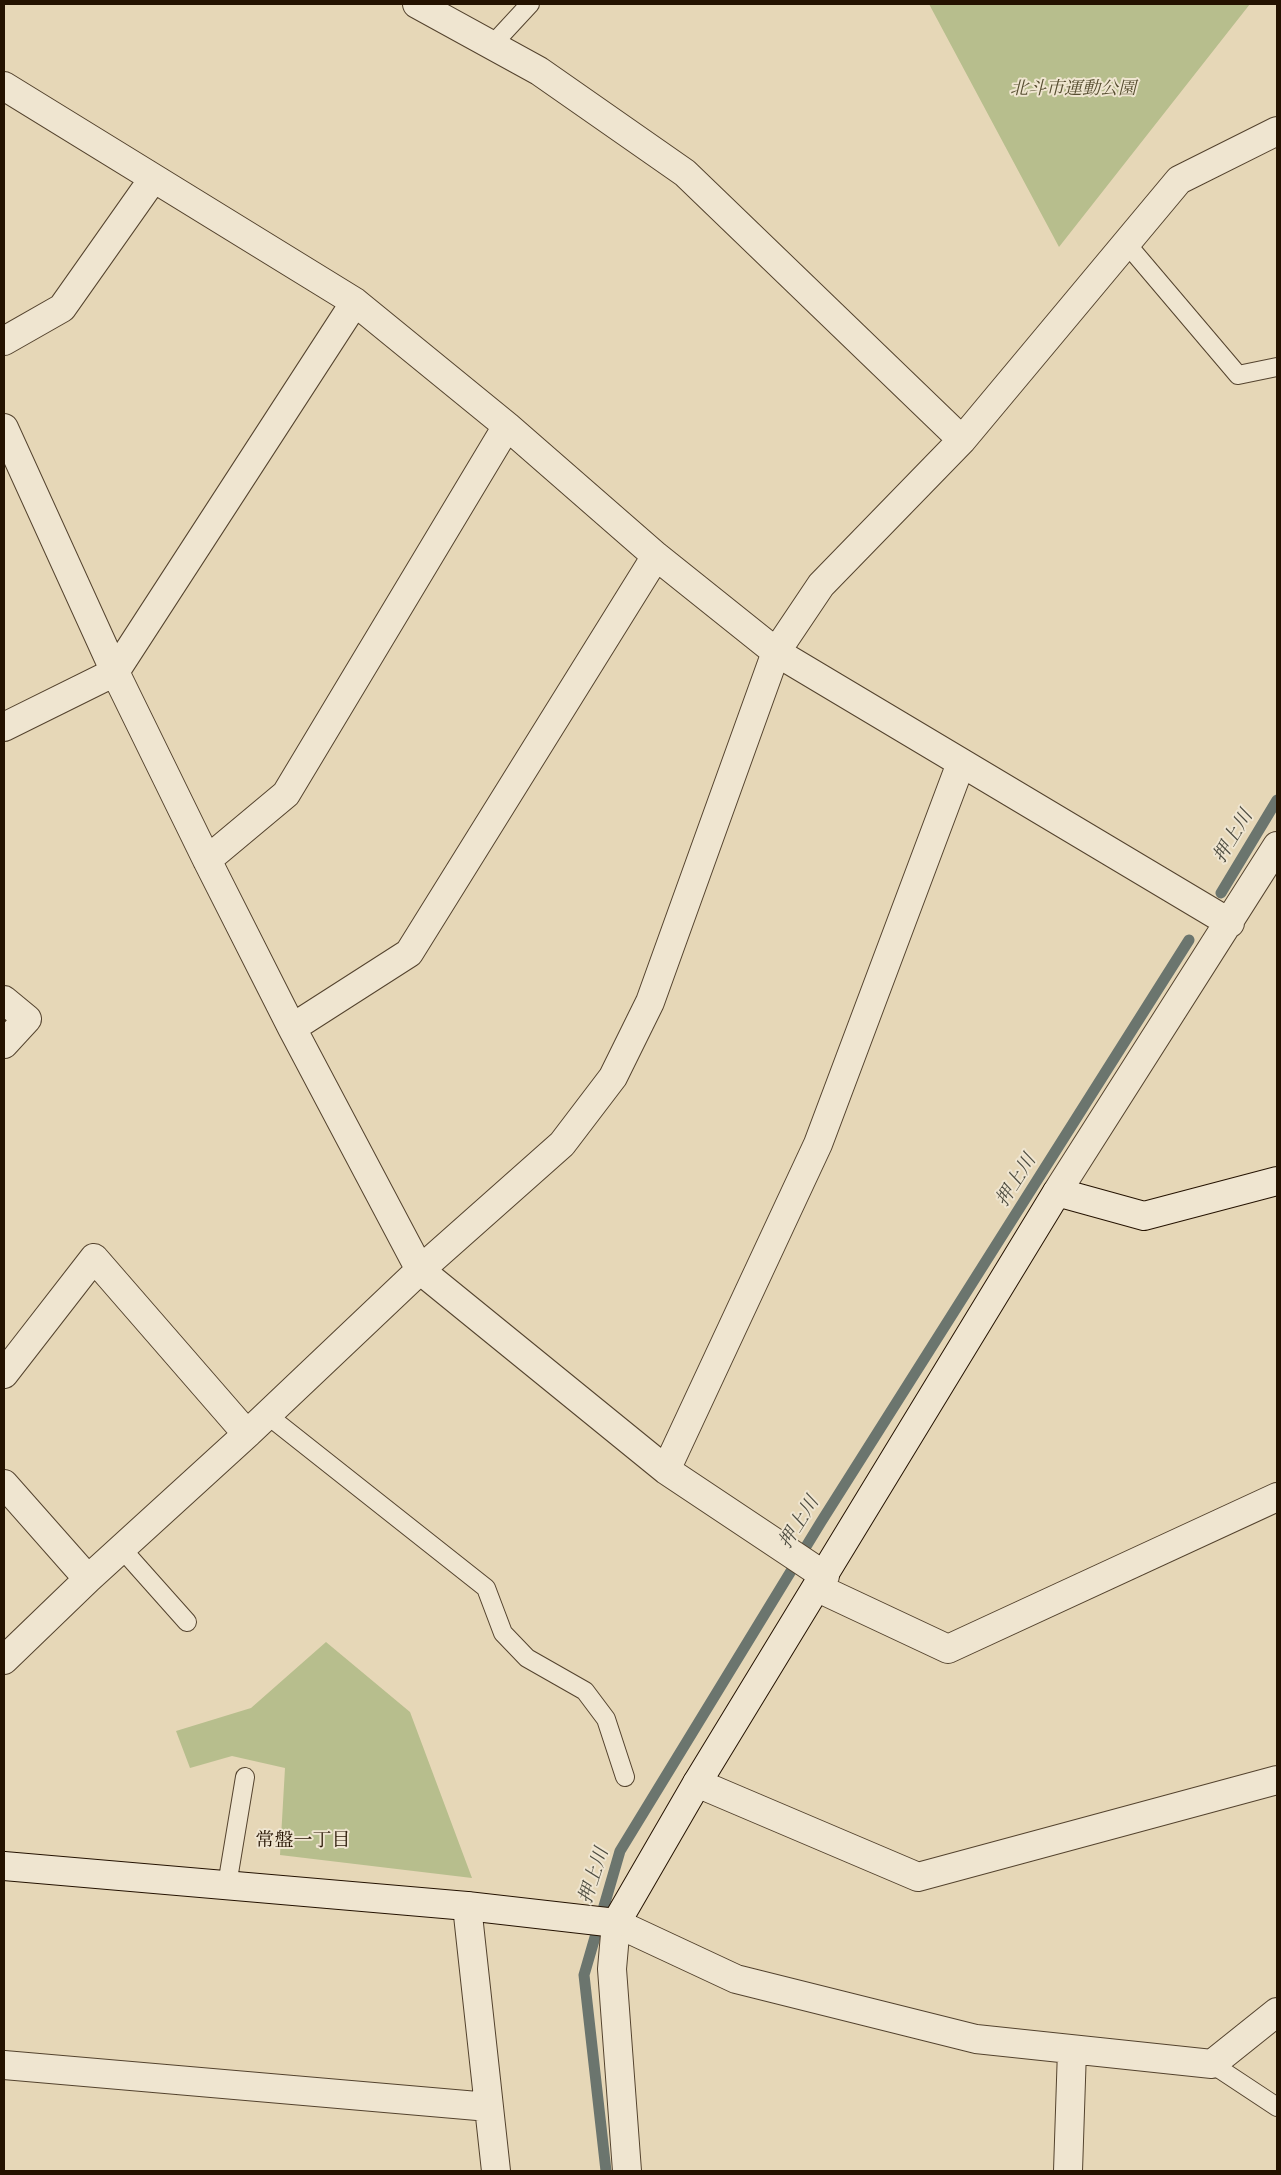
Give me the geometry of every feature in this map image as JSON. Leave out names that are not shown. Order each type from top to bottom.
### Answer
[{"type":"street","points":[[417,4],[539,71],[685,173],[962,440]]},
{"type":"street","points":[[4,86],[355,302],[507,426],[656,556],[776,652],[1230,923]]},
{"type":"street","points":[[4,1660],[88,1579],[247,1434],[420,1270],[562,1144],[613,1077],[650,1002],[776,652],[821,585],[962,440],[1179,180],[1277,131]]},
{"type":"street","points":[[4,341],[62,308],[153,179]]},
{"type":"street","points":[[4,727],[115,672],[355,302]]},
{"type":"street","points":[[207,860],[286,794],[507,426]]},
{"type":"street","points":[[4,428],[115,672],[207,860],[292,1028],[420,1270],[666,1470],[821,1582],[948,1649],[1277,1497]]},
{"type":"street","points":[[292,1028],[409,953],[656,556]]},
{"type":"street","points":[[666,1470],[818,1144],[961,763]]},
{"type":"street","points":[[627,2171],[612,1970],[616,1923],[697,1783],[1057,1192],[1230,923],[1277,846]]},
{"type":"street","points":[[4,1000],[27,1019],[4,1044]]},
{"type":"street","points":[[1057,1192],[1144,1216],[1277,1181]]},
{"type":"street","points":[[4,1374],[94,1258],[247,1434]]},
{"type":"street","points":[[4,1484],[88,1579]]},
{"type":"street","points":[[697,1783],[918,1876],[1277,1780]]},
{"type":"street","points":[[4,1866],[467,1906],[616,1923],[736,1979],[976,2039],[1212,2064],[1277,2012]]},
{"type":"street","points":[[467,1906],[496,2171]]},
{"type":"street","points":[[1068,2171],[1072,2050]]},
{"type":"street","points":[[4,2065],[489,2107]]},
{"type":"lane","points":[[492,45],[530,4]]},
{"type":"lane","points":[[1126,244],[1238,375],[1277,367]]},
{"type":"lane","points":[[266,1414],[486,1588],[503,1633],[527,1658],[584,1691],[606,1719],[625,1777]]},
{"type":"lane","points":[[122,1549],[186,1622]]},
{"type":"lane","points":[[227,1885],[244,1777]]},
{"type":"lane","points":[[1212,2064],[1277,2107]]},
{"type":"green space","name":"北斗市運動公園","points":[[929,4],[1250,4],[1059,247]]},
{"type":"green space","points":[[326,1642],[410,1712],[472,1878],[280,1855],[285,1768],[232,1756],[190,1768],[176,1731],[251,1708]]},
{"type":"waterway","name":"押上川","points":[[1221,893],[1277,800]]},
{"type":"waterway","name":"押上川","points":[[606,2171],[584,1975],[620,1851],[821,1522],[1189,940]]},
{"type":"district","name":"常盤一丁目","points":[[303,1842]]}]
